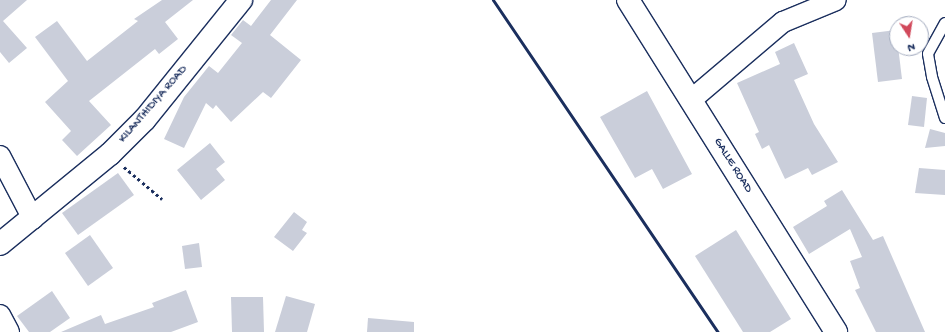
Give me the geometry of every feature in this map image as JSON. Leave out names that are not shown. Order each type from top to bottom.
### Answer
[{"type":"main road","name":"KILANTHIDIYA ROAD","points":[[0,244],[33,219],[110,154],[145,119],[241,0]]},
{"type":"main road","name":"GALLE ROAD","points":[[628,0],[836,332]]},
{"type":"street","points":[[691,100],[783,22],[836,0]]},
{"type":"street","points":[[0,156],[33,219]]},
{"type":"street","points":[[0,314],[9,332]]},
{"type":"lane","points":[[945,23],[928,54],[937,96],[945,118]]},
{"type":"path","points":[[110,154],[162,199]]},
{"type":"building","points":[[0,0],[27,0],[3,21],[27,48],[9,63],[0,52]]},
{"type":"building","points":[[162,0],[193,0],[165,22],[178,39],[159,54],[155,49],[89,101],[111,125],[77,156],[62,140],[71,131],[45,102],[68,81],[35,37],[57,21],[87,61],[138,21],[134,19]]},
{"type":"building","points":[[271,0],[297,0],[270,35],[301,60],[271,98],[263,92],[231,122],[216,105],[213,109],[206,103],[184,148],[164,139],[184,97],[209,66],[218,73],[242,43],[231,35],[243,20],[251,26]]},
{"type":"building","points":[[889,31],[889,56],[899,56],[902,79],[878,82],[872,33]]},
{"type":"building","points":[[794,43],[808,74],[794,80],[814,124],[838,162],[812,175],[808,168],[785,179],[769,145],[762,149],[755,134],[759,132],[737,83],[780,64],[775,52]]},
{"type":"building","points":[[647,91],[692,174],[663,189],[652,169],[635,178],[600,117]]},
{"type":"building","points":[[912,96],[927,98],[924,127],[908,125]]},
{"type":"building","points":[[930,129],[945,133],[945,146],[925,148]]},
{"type":"building","points":[[210,143],[225,162],[216,169],[225,180],[201,200],[177,170]]},
{"type":"building","points":[[919,168],[945,170],[945,195],[915,193]]},
{"type":"building","points":[[118,173],[134,195],[78,235],[62,213]]},
{"type":"building","points":[[842,190],[873,240],[883,236],[925,332],[876,332],[855,290],[860,288],[850,261],[862,257],[850,229],[809,254],[793,227],[827,206],[824,201]]},
{"type":"building","points":[[294,212],[307,222],[302,230],[307,233],[293,251],[274,237]]},
{"type":"building","points":[[736,230],[791,319],[770,332],[743,332],[695,256]]},
{"type":"building","points":[[90,235],[113,268],[88,286],[65,253]]},
{"type":"building","points":[[199,243],[202,267],[185,269],[182,246]]},
{"type":"building","points":[[186,290],[198,322],[171,332],[61,332],[101,315],[105,324],[154,307],[152,303]]},
{"type":"building","points":[[52,291],[70,318],[50,332],[29,332],[17,316]]},
{"type":"building","points":[[286,296],[315,304],[307,332],[275,332]]},
{"type":"building","points":[[231,297],[263,297],[264,332],[232,332]]},
{"type":"building","points":[[368,318],[414,322],[414,332],[367,332]]},
{"type":"railway","points":[[493,0],[718,332]]}]
